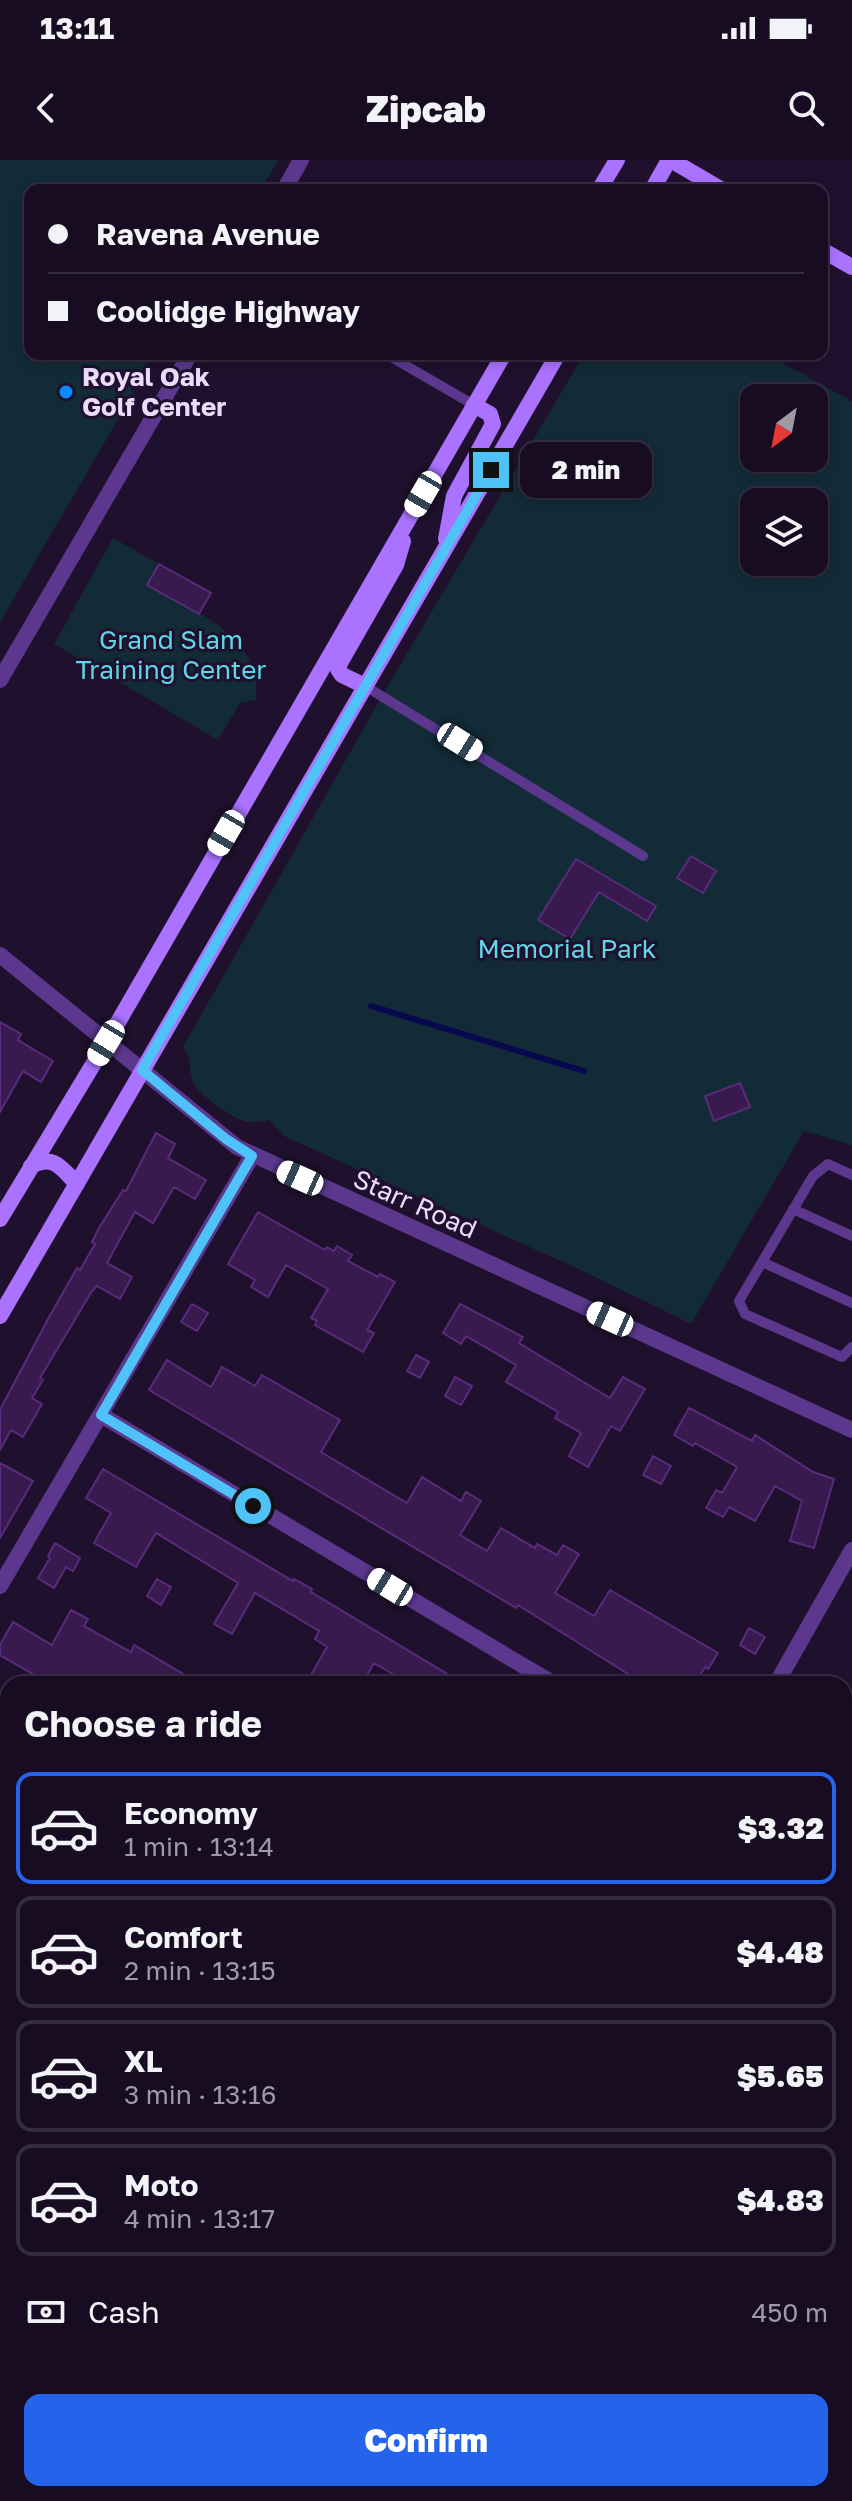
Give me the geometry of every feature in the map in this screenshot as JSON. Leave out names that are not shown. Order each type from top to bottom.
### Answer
[{"type":"main road","points":[[603,184],[617,160]]},
{"type":"main road","points":[[656,184],[670,160],[712,184]]},
{"type":"main road","points":[[828,253],[852,267]]},
{"type":"main road","points":[[0,1219],[106,1043],[500,360]]},
{"type":"main road","points":[[0,1316],[555,360]]},
{"type":"main road","points":[[443,552],[454,496],[493,424],[490,414],[474,405]]},
{"type":"main road","points":[[365,686],[342,675],[338,669],[396,565],[410,516]]},
{"type":"main road","points":[[31,1166],[41,1160],[52,1161],[77,1184]]},
{"type":"street","points":[[287,184],[301,160]]},
{"type":"street","points":[[0,680],[187,360]]},
{"type":"street","name":"Starr Road","points":[[0,955],[226,1139],[252,1156],[852,1430]]},
{"type":"street","points":[[0,1586],[252,1156]]},
{"type":"street","points":[[101,1415],[541,1676]]},
{"type":"street","points":[[781,1676],[852,1550]]},
{"type":"lane","points":[[396,360],[474,405]]},
{"type":"lane","points":[[365,686],[643,856]]},
{"type":"lane","points":[[852,1175],[828,1164],[813,1176],[739,1301],[745,1314],[842,1357],[852,1347]]},
{"type":"lane","points":[[793,1209],[852,1236]]},
{"type":"lane","points":[[762,1262],[852,1303]]},
{"type":"green space","name":"Royal Oak Golf Center","points":[[0,160],[278,160],[264,184],[24,184],[24,360],[149,360],[131,390],[134,392],[0,622]]},
{"type":"green space","name":"Memorial Park","points":[[580,360],[777,360],[821,384],[740,384],[740,472],[828,472],[828,388],[852,401],[852,1145],[804,1131],[691,1324],[583,1271],[286,1137],[269,1120],[252,1122],[236,1118],[210,1100],[193,1082],[188,1055],[183,1047],[390,682]]},
{"type":"green space","name":"Grand Slam Training Center","points":[[113,538],[159,564],[148,586],[212,621],[239,644],[249,659],[256,678],[256,700],[240,703],[218,740],[54,644]]},
{"type":"building","points":[[159,564],[211,593],[199,614],[147,585]]},
{"type":"building","points":[[691,856],[716,871],[703,893],[677,878]]},
{"type":"building","points":[[576,859],[656,906],[647,921],[599,892],[570,939],[538,920]]},
{"type":"building","points":[[0,1022],[21,1034],[18,1040],[53,1061],[41,1082],[23,1071],[0,1112]]},
{"type":"building","points":[[740,1083],[750,1107],[714,1121],[705,1096]]},
{"type":"building","points":[[156,1133],[175,1144],[168,1158],[206,1180],[195,1199],[174,1187],[153,1223],[135,1212],[107,1263],[132,1277],[120,1299],[97,1286],[92,1291],[40,1378],[43,1380],[32,1398],[42,1404],[23,1437],[11,1430],[0,1450],[0,1410],[77,1268],[80,1270],[95,1244],[92,1242],[99,1228],[123,1190],[126,1191]]},
{"type":"building","points":[[258,1212],[325,1250],[327,1247],[334,1251],[337,1246],[352,1255],[348,1261],[395,1282],[367,1330],[374,1333],[363,1352],[315,1325],[317,1321],[311,1318],[328,1289],[286,1265],[268,1297],[251,1287],[255,1280],[228,1264]]},
{"type":"building","points":[[192,1304],[208,1313],[197,1331],[181,1322]]},
{"type":"building","points":[[460,1304],[523,1337],[519,1343],[610,1398],[623,1377],[645,1389],[620,1431],[611,1426],[588,1467],[569,1456],[581,1433],[555,1418],[558,1412],[506,1382],[516,1365],[466,1336],[461,1344],[443,1333]]},
{"type":"building","points":[[416,1355],[429,1362],[420,1378],[407,1371]]},
{"type":"building","points":[[167,1360],[211,1387],[222,1367],[255,1386],[262,1375],[340,1420],[321,1452],[407,1503],[422,1477],[461,1501],[466,1492],[481,1501],[460,1535],[487,1551],[501,1528],[535,1548],[537,1544],[557,1555],[563,1545],[579,1554],[555,1593],[594,1616],[610,1590],[718,1653],[700,1676],[631,1676],[518,1605],[516,1608],[149,1390]]},
{"type":"building","points":[[455,1377],[472,1386],[461,1405],[445,1396]]},
{"type":"building","points":[[689,1408],[752,1441],[755,1435],[813,1472],[834,1479],[814,1548],[790,1541],[802,1501],[775,1486],[755,1521],[729,1507],[723,1517],[706,1508],[716,1490],[722,1493],[737,1467],[674,1435]]},
{"type":"building","points":[[653,1456],[671,1466],[661,1484],[643,1475]]},
{"type":"building","points":[[0,1463],[33,1481],[0,1538]]},
{"type":"building","points":[[103,1469],[293,1581],[312,1589],[311,1592],[451,1676],[396,1676],[374,1663],[367,1676],[313,1676],[327,1647],[315,1639],[319,1631],[255,1593],[232,1634],[214,1624],[238,1583],[156,1533],[136,1567],[94,1543],[111,1513],[86,1498]]},
{"type":"building","points":[[55,1543],[80,1558],[73,1571],[66,1567],[54,1588],[38,1578]]},
{"type":"building","points":[[157,1579],[171,1587],[161,1605],[147,1596]]},
{"type":"building","points":[[71,1610],[88,1619],[84,1626],[131,1652],[134,1645],[183,1674],[36,1676],[0,1655],[0,1645],[13,1622],[52,1645]]},
{"type":"building","points":[[749,1628],[765,1637],[755,1654],[740,1645]]},
{"type":"waterway","points":[[371,1006],[584,1071]]},
{"type":"place","name":"Royal Oak Golf Center","points":[[66,392]]},
{"type":"route","points":[[253,1506],[101,1415],[252,1156],[226,1139],[142,1070],[491,470]]}]
